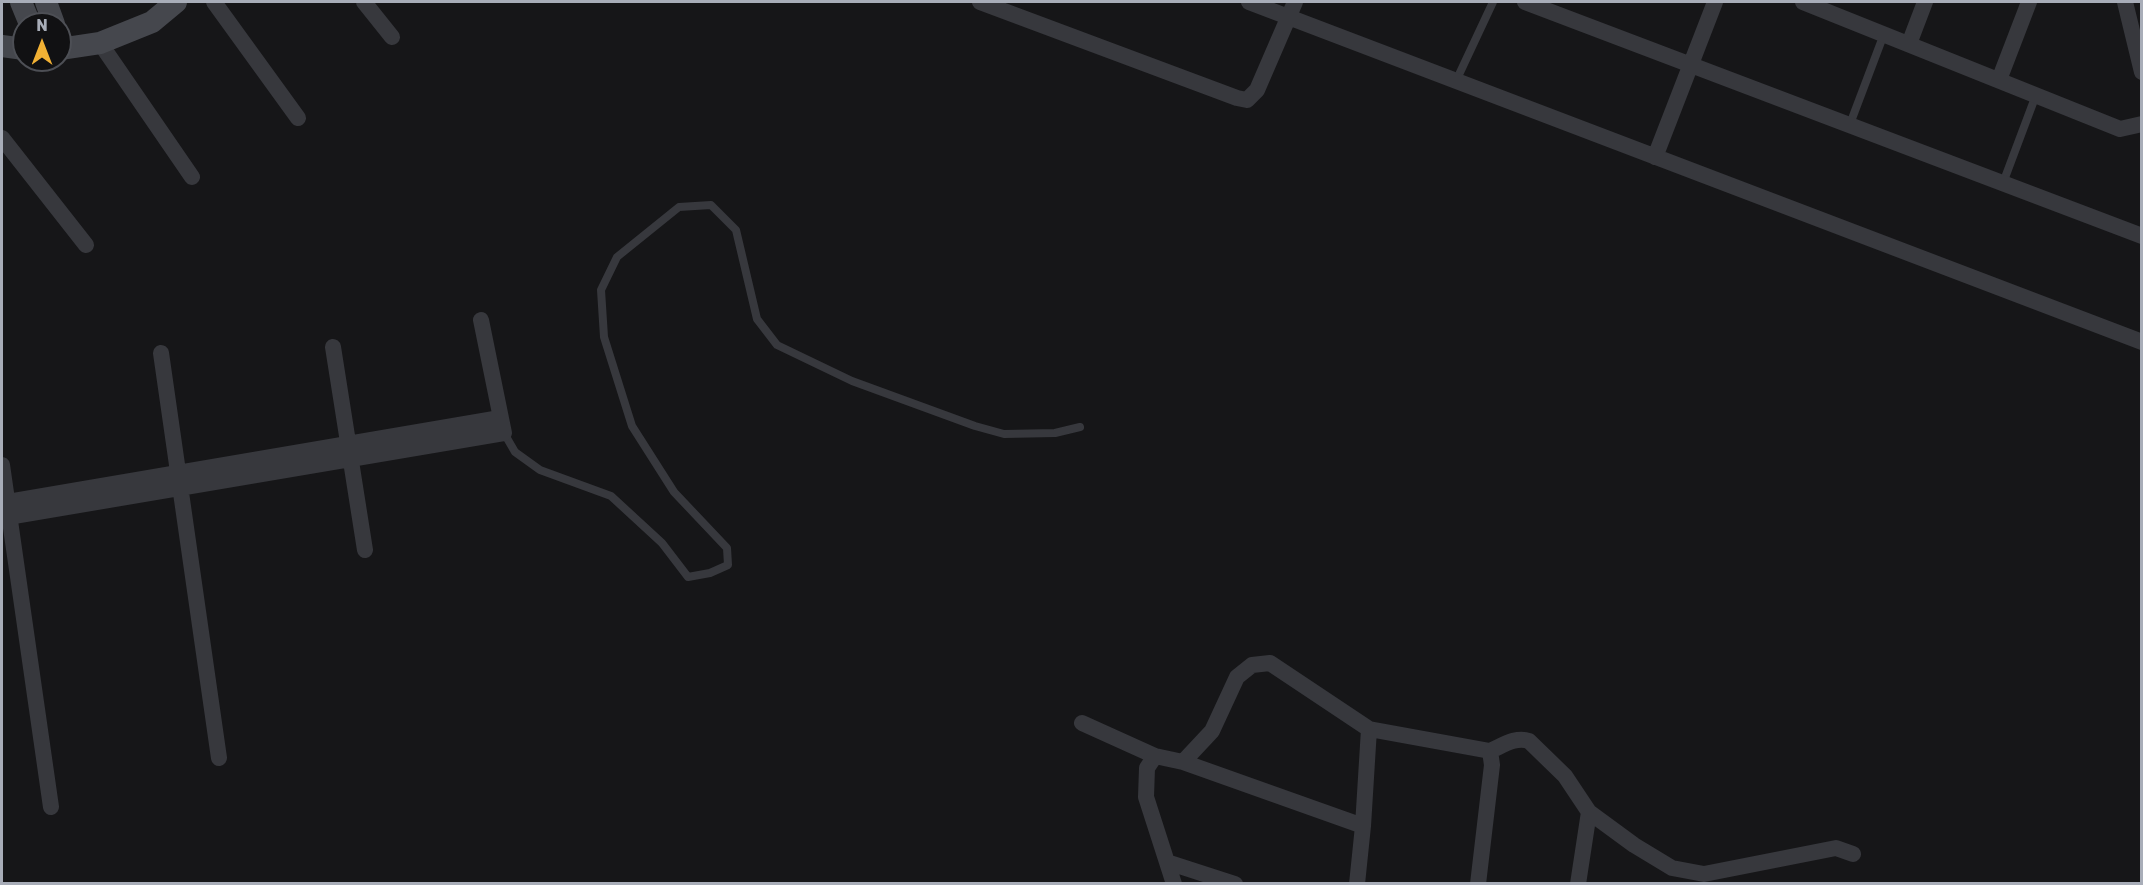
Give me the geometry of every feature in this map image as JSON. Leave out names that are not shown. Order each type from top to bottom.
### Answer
[{"type":"main road","points":[[72,45],[100,43],[152,22],[176,2]]},
{"type":"street","points":[[213,2],[298,118]]},
{"type":"street","points":[[364,2],[392,37]]},
{"type":"street","points":[[980,2],[1247,100],[1257,90],[1292,9]]},
{"type":"street","points":[[1249,2],[1292,9],[1456,81],[2142,342]]},
{"type":"street","points":[[1525,2],[2142,236]]},
{"type":"street","points":[[1655,156],[1715,2]]},
{"type":"street","points":[[1803,2],[1824,5],[1884,34],[2120,129],[2142,124]]},
{"type":"street","points":[[1909,44],[1924,2]]},
{"type":"street","points":[[1999,80],[2030,2]]},
{"type":"street","points":[[2125,2],[2142,72]]},
{"type":"street","points":[[100,43],[192,177]]},
{"type":"street","points":[[2,138],[86,245]]},
{"type":"street","points":[[5,510],[502,425],[481,320]]},
{"type":"street","points":[[333,347],[365,550]]},
{"type":"street","points":[[161,353],[219,758]]},
{"type":"street","points":[[2,465],[5,510],[51,807]]},
{"type":"street","points":[[1183,762],[1212,731],[1237,677],[1252,665],[1270,663],[1370,729],[1490,751],[1516,739],[1529,741],[1565,776],[1589,812],[1634,845],[1672,868],[1704,874],[1836,848],[1853,854]]},
{"type":"street","points":[[1082,723],[1155,756],[1183,762],[1364,826]]},
{"type":"street","points":[[1357,884],[1364,826],[1370,729]]},
{"type":"street","points":[[1478,884],[1492,765],[1490,751]]},
{"type":"street","points":[[1155,756],[1146,768],[1146,797],[1174,884]]},
{"type":"street","points":[[1578,884],[1589,812]]},
{"type":"street","points":[[1167,862],[1235,884]]},
{"type":"lane","points":[[1456,81],[1493,2]]},
{"type":"lane","points":[[1850,124],[1884,34]]},
{"type":"lane","points":[[2003,183],[2036,94]]},
{"type":"lane","points":[[502,425],[515,452],[540,470],[611,496],[662,543],[688,577],[710,573],[728,565],[727,548],[674,492],[632,426],[604,337],[601,290],[617,256],[680,207],[711,205],[736,230],[757,318],[777,345],[852,381],[975,426],[1004,434],[1055,433],[1080,427]]}]
